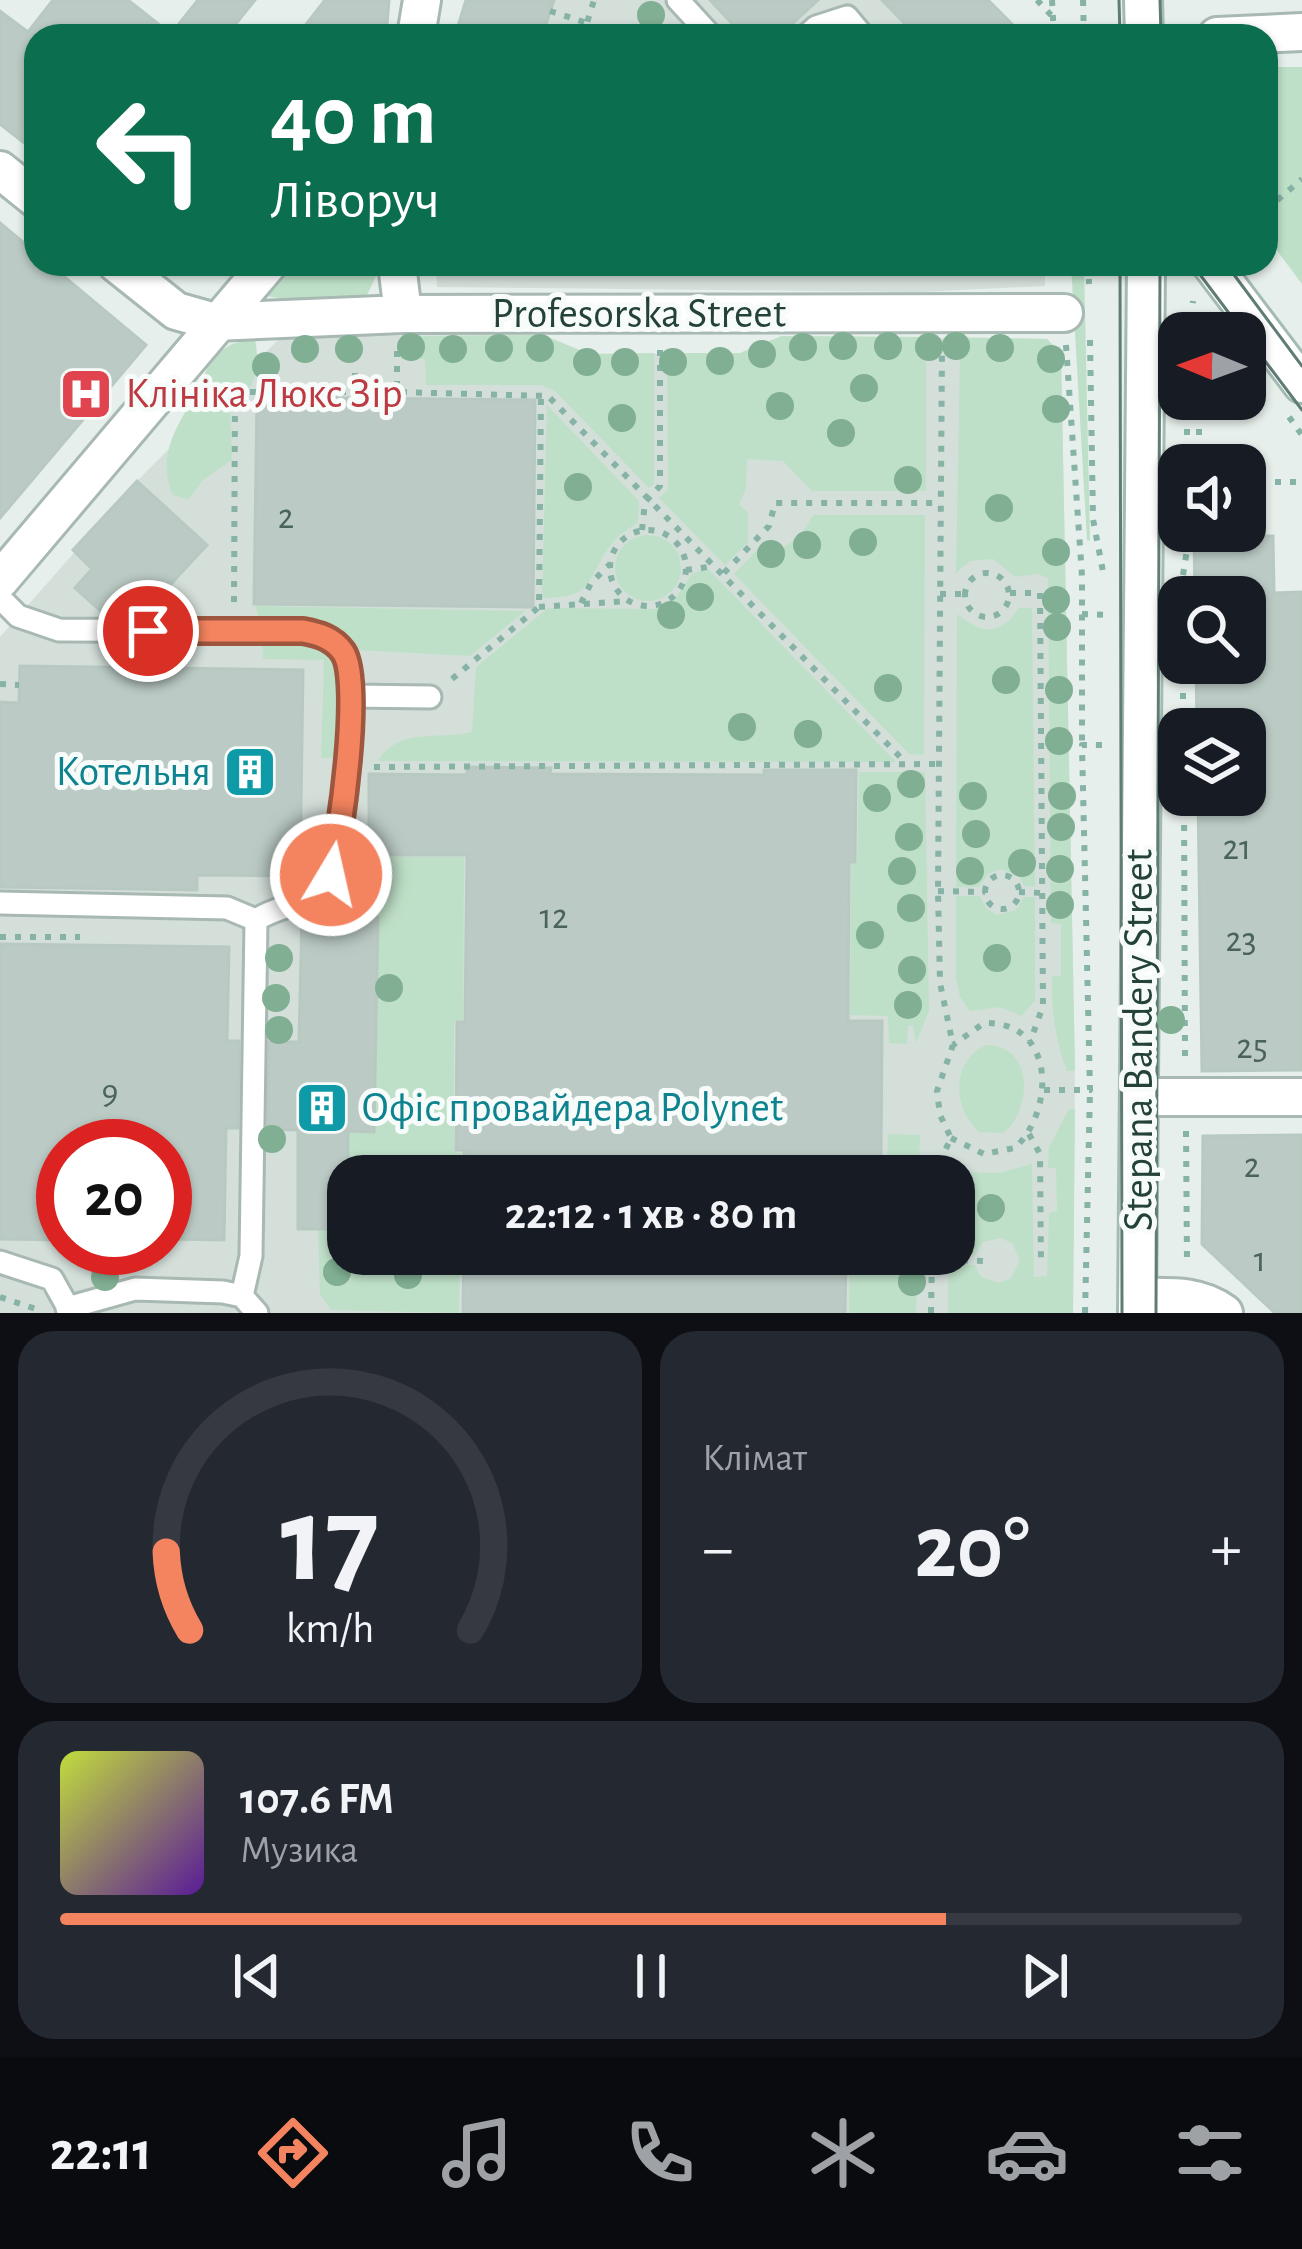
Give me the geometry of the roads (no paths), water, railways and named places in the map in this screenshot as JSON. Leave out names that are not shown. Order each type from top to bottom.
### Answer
[{"type":"street","points":[[0,170],[24,189]]},
{"type":"street","points":[[132,276],[176,311],[215,322]]},
{"type":"street","points":[[0,580],[257,276]]},
{"type":"street","points":[[399,276],[404,314]]},
{"type":"street","name":"Stepana Bandery Street","points":[[1137,1305],[1146,276]]},
{"type":"street","points":[[1220,276],[1302,384]]},
{"type":"street","name":"Profesorska Street","points":[[215,322],[404,314],[1081,311]]},
{"type":"street","points":[[1139,1097],[1302,1097]]},
{"type":"street","points":[[1137,1305],[1187,1297],[1209,1302],[1224,1313]]},
{"type":"lane","points":[[678,0],[700,24]]},
{"type":"lane","points":[[825,24],[847,17],[853,24]]},
{"type":"lane","points":[[0,598],[18,616],[58,630],[235,629],[326,636],[344,653],[350,696],[331,875],[319,892],[256,920],[227,908],[0,903]]},
{"type":"lane","points":[[350,696],[430,697]]},
{"type":"lane","points":[[0,1262],[52,1280],[69,1311],[136,1289],[250,1305],[256,920]]},
{"type":"tram line","points":[[1119,0],[1120,24]]},
{"type":"tram line","points":[[1160,0],[1161,24]]},
{"type":"tram line","points":[[1120,276],[1122,1313]]},
{"type":"tram line","points":[[1156,1313],[1160,276]]},
{"type":"tram line","points":[[1201,276],[1302,410]]},
{"type":"tram line","points":[[1235,276],[1302,366]]},
{"type":"place","name":"Клініка Люкс Зір","points":[[86,394]]},
{"type":"place","name":"Котельня","points":[[250,772]]},
{"type":"place","name":"Офіс провайдера Polynet","points":[[322,1108]]}]
